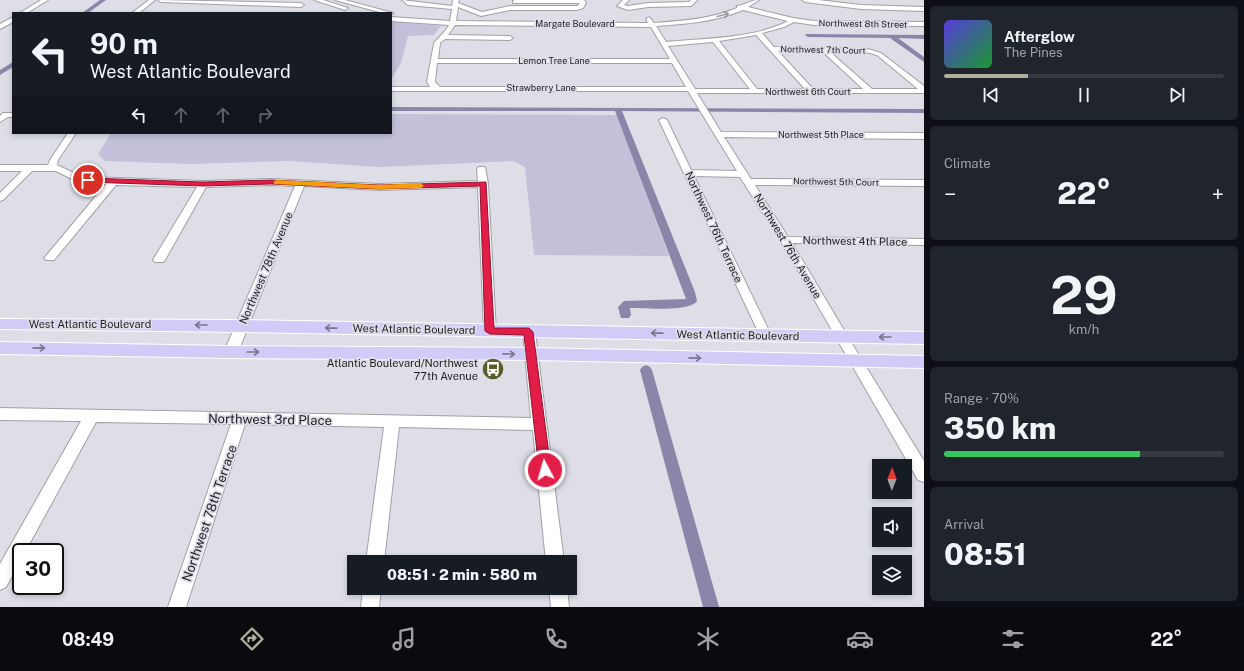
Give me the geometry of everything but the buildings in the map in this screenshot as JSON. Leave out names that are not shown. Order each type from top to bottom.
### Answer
[{"type":"main road","name":"West Atlantic Boulevard","points":[[0,324],[242,326],[924,338]]},
{"type":"main road","points":[[0,348],[232,352],[531,354],[924,362]]},
{"type":"street","points":[[25,12],[45,0]]},
{"type":"street","points":[[136,12],[152,0]]},
{"type":"street","points":[[160,0],[302,4],[318,0],[352,10]]},
{"type":"street","name":"Margate Boulevard","points":[[338,0],[386,12]]},
{"type":"street","points":[[405,0],[408,3],[456,4]]},
{"type":"street","points":[[428,0],[456,4],[481,14],[506,9],[516,5],[582,1],[583,3],[582,7],[577,8],[516,5],[508,0]]},
{"type":"street","points":[[626,0],[620,6],[628,8],[648,5],[691,4],[694,0]]},
{"type":"street","name":"Northwest 8th Street","points":[[741,0],[731,5],[793,20],[834,25],[924,24]]},
{"type":"street","name":"Margate Boulevard","points":[[392,19],[453,21],[680,22],[719,16],[744,8],[756,0]]},
{"type":"street","points":[[805,0],[887,9],[924,9]]},
{"type":"street","points":[[884,0],[891,7],[887,9]]},
{"type":"street","points":[[295,12],[302,4]]},
{"type":"street","points":[[436,88],[431,82],[437,43],[453,21],[456,4]]},
{"type":"street","points":[[887,9],[911,24]]},
{"type":"street","name":"Margate Boulevard","points":[[650,22],[712,11]]},
{"type":"street","name":"Margate Boulevard","points":[[392,13],[453,21]]},
{"type":"street","points":[[0,27],[12,20]]},
{"type":"street","points":[[664,44],[715,41],[758,34],[787,24],[793,20]]},
{"type":"street","name":"Northwest 76th Avenue","points":[[650,22],[703,110],[785,240],[855,361],[924,475]]},
{"type":"street","points":[[758,34],[812,92]]},
{"type":"street","points":[[442,37],[510,38]]},
{"type":"street","points":[[715,41],[756,92]]},
{"type":"street","name":"Northwest 7th Court","points":[[773,49],[874,51],[924,91]]},
{"type":"street","points":[[823,49],[871,92]]},
{"type":"street","name":"Lemon Tree Lane","points":[[434,61],[673,61]]},
{"type":"street","name":"Strawberry Lane","points":[[392,89],[692,90]]},
{"type":"street","name":"Northwest 6th Court","points":[[692,90],[756,92],[924,91]]},
{"type":"street","name":"Northwest 76th Terrace","points":[[663,120],[765,335]]},
{"type":"street","points":[[52,168],[54,160],[71,134]]},
{"type":"street","name":"Northwest 5th Place","points":[[718,134],[924,136]]},
{"type":"street","points":[[0,168],[58,168],[73,176],[88,180],[113,182],[203,184],[271,182],[379,187],[483,184]]},
{"type":"street","points":[[0,198],[30,168]]},
{"type":"street","points":[[482,169],[490,331]]},
{"type":"street","name":"Northwest 5th Court","points":[[689,173],[746,178],[924,183]]},
{"type":"street","points":[[50,258],[113,182]]},
{"type":"street","name":"Northwest 78th Avenue","points":[[232,352],[301,183]]},
{"type":"street","points":[[159,260],[203,184]]},
{"type":"street","name":"Northwest 4th Place","points":[[785,240],[924,242]]},
{"type":"street","points":[[529,332],[554,555]]},
{"type":"street","name":"Northwest 3rd Place","points":[[0,414],[540,424]]},
{"type":"street","points":[[0,581],[92,415]]},
{"type":"street","name":"Northwest 78th Terrace","points":[[177,607],[240,418]]},
{"type":"street","points":[[376,555],[392,421]]},
{"type":"street","points":[[370,607],[371,595]]},
{"type":"street","points":[[559,595],[560,607]]},
{"type":"shaded area","points":[[392,21],[441,26],[434,35],[408,36],[401,63],[392,78]]},
{"type":"shaded area","points":[[392,114],[617,115],[669,256],[534,255],[525,167],[513,161],[380,167],[289,161],[190,164],[105,161],[98,154],[110,134],[392,134]]},
{"type":"waterway","points":[[86,12],[103,0]]},
{"type":"waterway","points":[[808,35],[924,37]]},
{"type":"waterway","points":[[892,37],[924,60]]},
{"type":"waterway","points":[[0,73],[12,65]]},
{"type":"waterway","points":[[392,109],[924,111]]},
{"type":"waterway","points":[[618,110],[690,292],[692,301],[685,304],[628,304],[624,307],[625,315]]},
{"type":"waterway","points":[[646,370],[711,607]]},
{"type":"slow traffic","points":[[277,182],[379,187],[421,186]]},
{"type":"place","name":"Atlantic Boulevard/Northwest 77th Avenue","points":[[493,369]]},
{"type":"route","points":[[88,180],[203,184],[271,182],[379,187],[483,184],[490,331],[529,332],[545,470]]}]
